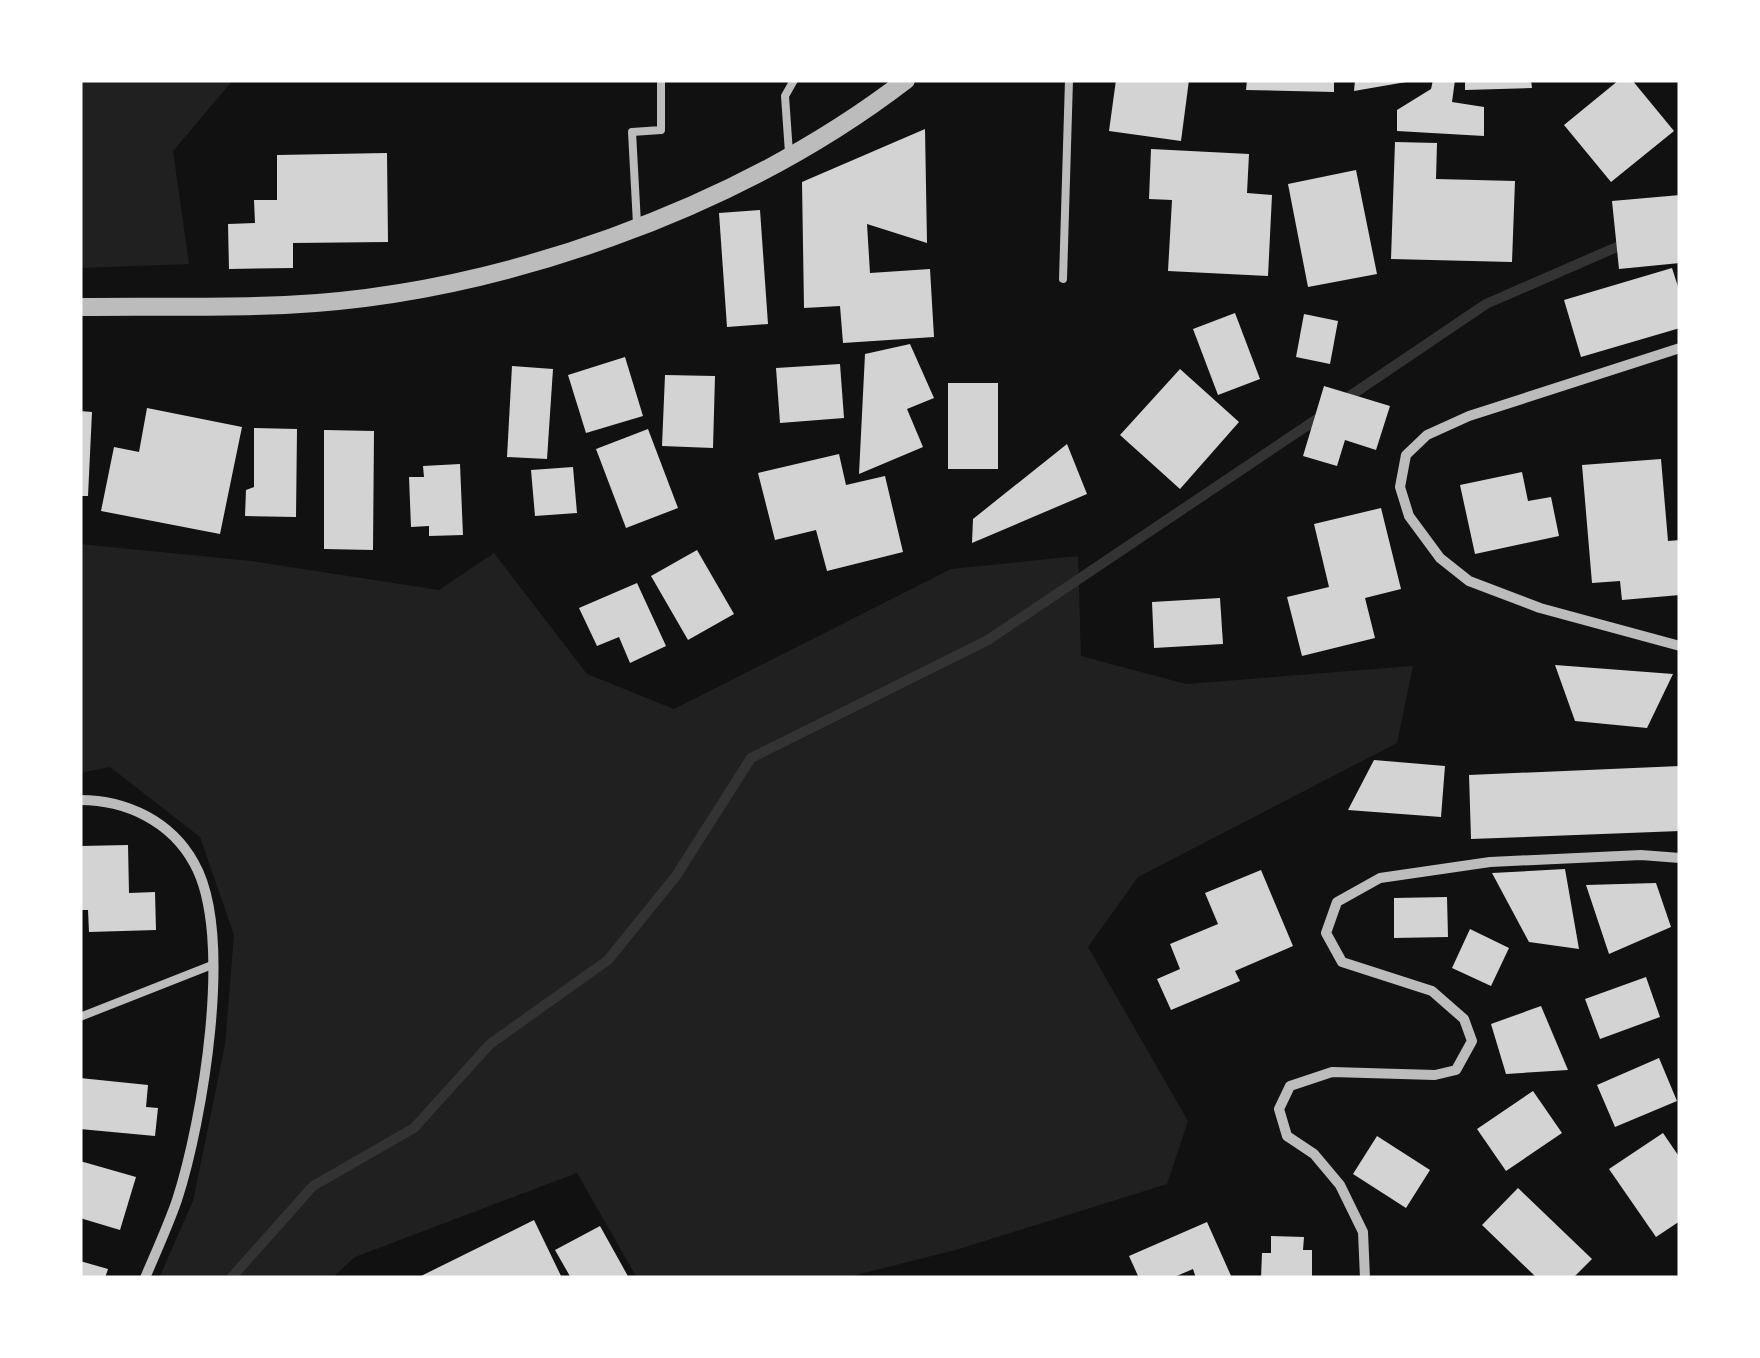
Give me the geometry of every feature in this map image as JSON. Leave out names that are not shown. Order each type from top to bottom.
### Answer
[{"type":"street","points":[[80,307],[287,305],[495,275],[637,226],[739,182],[858,116],[906,80]]},
{"type":"street","points":[[1680,348],[1469,416],[1427,434],[1406,455],[1400,487],[1408,516],[1440,558],[1469,582],[1540,608],[1680,646]]},
{"type":"street","points":[[80,800],[110,801],[135,809],[168,830],[195,863],[208,904],[211,1034],[200,1107],[177,1199],[145,1278]]},
{"type":"street","points":[[1366,1278],[1363,1232],[1340,1185],[1314,1154],[1287,1136],[1279,1109],[1290,1086],[1332,1072],[1435,1075],[1456,1070],[1472,1041],[1464,1019],[1432,991],[1342,962],[1326,933],[1337,902],[1380,878],[1490,862],[1641,855],[1680,858]]},
{"type":"lane","points":[[637,226],[632,132],[661,130],[661,80]]},
{"type":"lane","points":[[789,155],[785,96],[794,80]]},
{"type":"lane","points":[[880,100],[881,80]]},
{"type":"lane","points":[[1063,278],[1069,80]]},
{"type":"lane","points":[[80,1017],[212,965]]},
{"type":"shaded area","points":[[80,80],[233,80],[173,151],[189,264],[80,268]]},
{"type":"shaded area","points":[[80,544],[251,561],[439,590],[494,553],[587,674],[674,709],[951,569],[1078,556],[1081,656],[1186,684],[1413,666],[1397,743],[1138,877],[1088,947],[1188,1121],[1167,1184],[959,1249],[844,1278],[637,1278],[577,1173],[355,1257],[332,1278],[159,1278],[193,1201],[225,1045],[234,935],[200,837],[110,767],[80,773]]},
{"type":"building","points":[[1116,80],[1189,80],[1181,141],[1109,131]]},
{"type":"building","points":[[1247,80],[1334,80],[1334,92],[1246,90]]},
{"type":"building","points":[[1355,80],[1405,80],[1406,82],[1354,91]]},
{"type":"building","points":[[1433,80],[1455,80],[1452,102],[1484,107],[1484,136],[1397,131],[1397,110],[1431,89]]},
{"type":"building","points":[[1465,80],[1531,80],[1532,88],[1465,90]]},
{"type":"building","points":[[1619,80],[1632,80],[1674,131],[1611,182],[1564,125]]},
{"type":"building","points":[[925,129],[927,243],[867,224],[870,273],[930,269],[934,337],[843,343],[840,306],[804,308],[802,182]]},
{"type":"building","points":[[1395,142],[1437,143],[1436,179],[1515,181],[1512,262],[1391,259]]},
{"type":"building","points":[[1151,149],[1249,154],[1247,193],[1272,195],[1268,276],[1168,271],[1172,200],[1149,199]]},
{"type":"building","points":[[387,153],[388,242],[293,243],[293,268],[229,269],[228,224],[255,223],[254,200],[277,200],[277,155]]},
{"type":"building","points":[[1356,170],[1377,274],[1308,287],[1288,184]]},
{"type":"building","points":[[1680,195],[1680,263],[1619,269],[1612,201]]},
{"type":"building","points":[[760,210],[768,324],[727,327],[719,213]]},
{"type":"building","points":[[1672,268],[1680,293],[1680,328],[1581,357],[1564,300]]},
{"type":"building","points":[[1235,313],[1260,379],[1218,395],[1193,329]]},
{"type":"building","points":[[1304,314],[1338,321],[1330,364],[1296,357]]},
{"type":"building","points":[[910,344],[934,398],[907,409],[923,447],[859,474],[865,354]]},
{"type":"building","points":[[625,357],[643,416],[586,433],[568,375]]},
{"type":"building","points":[[840,364],[844,418],[780,423],[776,368]]},
{"type":"building","points":[[512,366],[553,369],[547,459],[507,457]]},
{"type":"building","points":[[1180,369],[1239,422],[1180,489],[1120,435]]},
{"type":"building","points":[[665,375],[715,376],[713,448],[662,446]]},
{"type":"building","points":[[948,383],[998,383],[998,469],[948,469]]},
{"type":"building","points":[[1324,386],[1390,406],[1376,450],[1345,440],[1337,466],[1303,456]]},
{"type":"building","points":[[147,408],[242,427],[220,534],[101,511],[114,447],[139,452]]},
{"type":"building","points":[[80,411],[92,412],[88,496],[80,496]]},
{"type":"building","points":[[254,428],[297,429],[296,517],[245,516],[246,490],[254,487]]},
{"type":"building","points":[[648,429],[678,508],[626,528],[596,449]]},
{"type":"building","points":[[324,430],[374,431],[373,550],[324,549]]},
{"type":"building","points":[[1067,444],[1087,494],[972,543],[973,519]]},
{"type":"building","points":[[839,454],[846,485],[885,476],[903,552],[827,571],[816,530],[775,540],[758,473]]},
{"type":"building","points":[[1661,459],[1668,541],[1680,540],[1680,595],[1622,600],[1620,581],[1592,583],[1582,465]]},
{"type":"building","points":[[460,464],[463,535],[429,536],[429,526],[411,527],[409,477],[424,477],[423,466]]},
{"type":"building","points":[[573,467],[577,513],[535,516],[531,470]]},
{"type":"building","points":[[1522,472],[1528,501],[1551,497],[1559,536],[1475,554],[1460,485]]},
{"type":"building","points":[[1381,508],[1401,589],[1365,598],[1375,638],[1302,656],[1287,597],[1329,587],[1314,524]]},
{"type":"building","points":[[697,550],[734,614],[688,640],[651,576]]},
{"type":"building","points":[[637,583],[666,646],[630,663],[619,637],[597,646],[579,608]]},
{"type":"building","points":[[1220,598],[1223,644],[1154,648],[1152,602]]},
{"type":"building","points":[[1555,665],[1673,674],[1647,728],[1575,721]]},
{"type":"building","points":[[1374,760],[1445,766],[1441,817],[1348,810]]},
{"type":"building","points":[[1680,766],[1680,831],[1471,839],[1469,775]]},
{"type":"building","points":[[128,845],[129,893],[155,892],[156,930],[89,932],[88,910],[80,910],[80,846]]},
{"type":"building","points":[[1565,869],[1579,949],[1529,942],[1492,873]]},
{"type":"building","points":[[1261,870],[1293,946],[1235,971],[1240,981],[1171,1010],[1157,979],[1180,969],[1170,944],[1218,924],[1205,893]]},
{"type":"building","points":[[1656,883],[1671,927],[1609,954],[1586,885]]},
{"type":"building","points":[[1447,897],[1448,937],[1394,938],[1394,898]]},
{"type":"building","points":[[1470,929],[1509,948],[1491,986],[1452,968]]},
{"type":"building","points":[[1646,977],[1660,1017],[1600,1039],[1585,999]]},
{"type":"building","points":[[1541,1006],[1568,1070],[1506,1074],[1491,1024]]},
{"type":"building","points":[[1659,1058],[1677,1101],[1615,1127],[1597,1085]]},
{"type":"building","points":[[80,1078],[148,1085],[146,1107],[158,1108],[155,1136],[80,1129]]},
{"type":"building","points":[[1533,1091],[1562,1133],[1506,1171],[1477,1129]]},
{"type":"building","points":[[1663,1133],[1680,1158],[1680,1221],[1656,1237],[1609,1169]]},
{"type":"building","points":[[1377,1136],[1430,1170],[1406,1208],[1353,1174]]},
{"type":"building","points":[[80,1161],[136,1177],[120,1230],[80,1218]]},
{"type":"building","points":[[1518,1188],[1592,1259],[1573,1278],[1537,1278],[1482,1225]]},
{"type":"building","points":[[534,1220],[562,1278],[417,1278]]},
{"type":"building","points":[[1207,1222],[1232,1278],[1196,1278],[1193,1269],[1172,1278],[1139,1278],[1129,1256]]},
{"type":"building","points":[[600,1226],[629,1278],[571,1278],[555,1250]]},
{"type":"building","points":[[1271,1236],[1304,1237],[1303,1250],[1312,1250],[1312,1278],[1261,1278],[1262,1253],[1271,1253]]},
{"type":"building","points":[[80,1261],[108,1269],[105,1278],[80,1278]]},
{"type":"waterway","points":[[1341,402],[1486,304],[1626,243]]},
{"type":"waterway","points":[[231,1278],[313,1186],[414,1128],[490,1044],[608,960],[676,876],[751,758],[988,640],[1323,415]]}]
